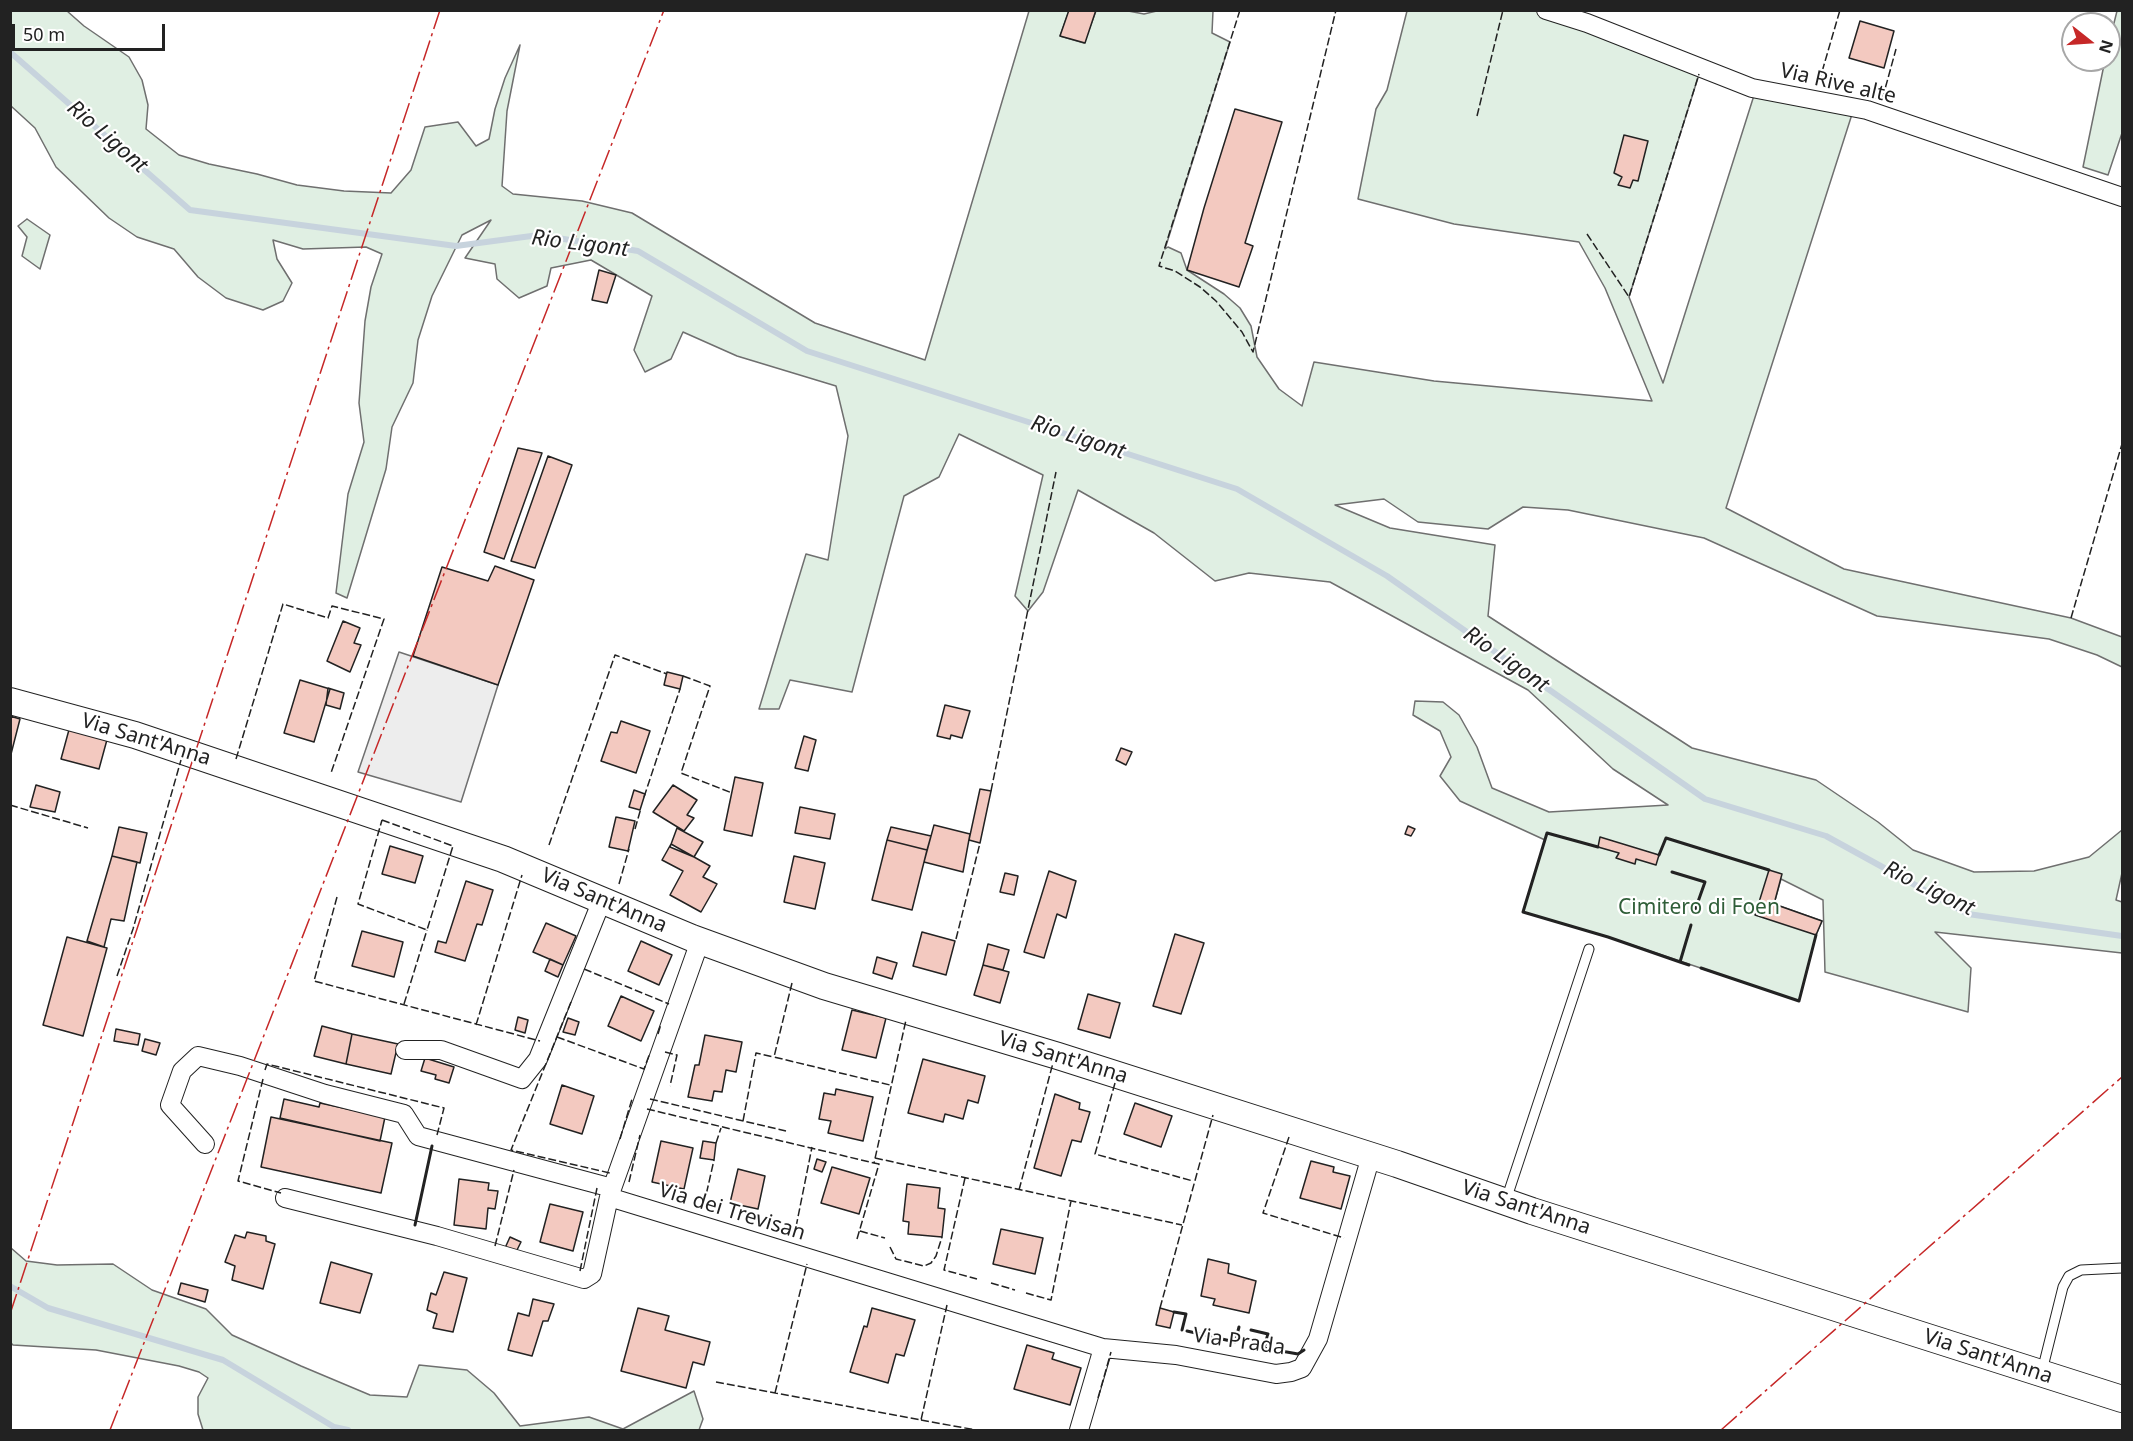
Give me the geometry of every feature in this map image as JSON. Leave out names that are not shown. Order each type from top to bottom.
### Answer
[{"type":"main road","name":"Via Sant'Anna","points":[[10,701],[135,735],[503,859],[700,941],[824,986],[1058,1056],[1371,1156],[1505,1202],[2122,1399]]},
{"type":"street","name":"Via Rive alte","points":[[1546,10],[1587,22],[1752,88],[1867,110],[2122,197]]},
{"type":"street","points":[[405,1050],[441,1050],[522,1079],[538,1059],[602,900]]},
{"type":"street","points":[[285,1198],[437,1236],[584,1279],[592,1274],[611,1193],[700,941]]},
{"type":"street","name":"Via dei Trevisan","points":[[205,1144],[170,1105],[182,1071],[198,1056],[240,1066],[325,1094],[404,1114],[418,1136],[611,1193],[1103,1348]]},
{"type":"street","name":"Via Prada","points":[[1103,1348],[1176,1355],[1276,1374],[1302,1368],[1318,1339],[1371,1156]]},
{"type":"street","points":[[1079,1431],[1103,1348]]},
{"type":"lane","points":[[1505,1202],[1589,949]]},
{"type":"lane","points":[[2041,1373],[2063,1287],[2069,1276],[2081,1270],[2122,1268]]},
{"type":"green space","name":"Cimitero di Foen","points":[[1123,10],[1144,14],[1161,10],[1213,11],[1212,33],[1230,42],[1165,249],[1168,247],[1181,253],[1187,270],[1224,294],[1240,308],[1251,326],[1257,357],[1279,389],[1302,406],[1314,362],[1434,381],[1652,401],[1605,288],[1579,242],[1454,224],[1358,199],[1376,109],[1387,90],[1407,11],[1546,11],[1701,68],[1629,297],[1663,383],[1756,89],[1854,108],[1726,508],[1844,569],[2071,618],[2122,637],[2122,667],[2097,655],[2049,639],[1877,616],[1704,538],[1568,510],[1523,507],[1488,529],[1418,522],[1384,499],[1335,505],[1390,528],[1495,545],[1488,616],[1692,748],[1816,780],[1878,822],[1913,850],[1974,872],[2034,871],[2089,857],[2122,830],[2122,873],[2116,900],[2122,902],[2122,953],[1935,932],[1971,968],[1968,1012],[1825,972],[1823,900],[1781,879],[1774,904],[1822,921],[1816,935],[1799,1001],[1608,937],[1523,912],[1545,840],[1460,801],[1440,776],[1451,757],[1440,731],[1413,715],[1415,701],[1443,702],[1459,715],[1477,747],[1492,788],[1549,812],[1668,805],[1613,769],[1528,690],[1330,582],[1249,573],[1215,581],[1154,533],[1078,490],[1043,592],[1028,611],[1015,596],[1043,475],[959,434],[939,477],[904,496],[852,692],[790,680],[779,709],[759,709],[806,554],[828,560],[848,436],[836,386],[737,356],[683,332],[671,359],[645,372],[634,350],[652,296],[591,260],[551,268],[547,286],[519,298],[497,279],[495,264],[465,258],[491,220],[462,235],[432,296],[418,340],[413,383],[392,427],[386,469],[347,598],[336,593],[348,494],[364,442],[359,403],[365,321],[371,287],[382,254],[366,247],[303,249],[273,240],[277,259],[292,283],[283,301],[263,310],[226,298],[198,277],[174,249],[137,237],[109,218],[56,167],[35,128],[11,106],[10,11],[67,11],[84,26],[129,57],[142,80],[148,105],[146,129],[179,155],[297,185],[344,191],[391,193],[411,170],[425,127],[458,122],[476,146],[489,139],[495,109],[505,78],[520,45],[507,111],[502,186],[513,194],[582,201],[632,213],[815,323],[925,360],[1029,11],[1069,11],[1060,36],[1084,43],[1096,11]]},
{"type":"green space","points":[[2122,11],[2122,133],[2108,175],[2083,167],[2103,72],[2121,72],[2121,12],[2117,12]]},
{"type":"green space","points":[[27,219],[50,235],[40,269],[22,256],[27,237],[18,226]]},
{"type":"green space","points":[[11,1248],[26,1261],[57,1265],[113,1264],[152,1290],[206,1309],[232,1335],[370,1395],[407,1397],[419,1365],[467,1370],[494,1393],[520,1426],[589,1417],[623,1429],[694,1391],[703,1419],[699,1430],[203,1430],[198,1414],[198,1397],[208,1378],[199,1372],[96,1350],[13,1345],[11,1343]]},
{"type":"shaded area","points":[[399,652],[498,685],[461,802],[358,772]]},
{"type":"building","points":[[1069,10],[1096,10],[1085,43],[1060,36]]},
{"type":"building","points":[[1860,21],[1894,31],[1884,68],[1849,58]]},
{"type":"building","points":[[1235,109],[1282,122],[1245,243],[1253,246],[1239,287],[1187,270]]},
{"type":"building","points":[[1624,135],[1648,141],[1638,181],[1633,180],[1630,188],[1618,185],[1622,177],[1614,173]]},
{"type":"building","points":[[599,270],[616,275],[607,303],[592,300]]},
{"type":"building","points":[[518,448],[542,453],[504,559],[484,552]]},
{"type":"building","points":[[548,456],[572,465],[535,568],[511,561]]},
{"type":"building","points":[[495,566],[534,580],[498,685],[413,656],[442,567],[488,581]]},
{"type":"building","points":[[343,621],[360,628],[354,643],[361,645],[350,672],[327,661]]},
{"type":"building","points":[[667,672],[683,676],[680,689],[664,685]]},
{"type":"building","points":[[300,680],[330,689],[314,742],[284,733]]},
{"type":"building","points":[[328,688],[344,693],[340,709],[326,705]]},
{"type":"building","points":[[945,705],[970,711],[962,738],[951,735],[950,739],[937,736]]},
{"type":"building","points":[[10,716],[20,719],[10,758]]},
{"type":"building","points":[[621,721],[650,731],[636,773],[601,761],[611,732],[617,733]]},
{"type":"building","points":[[70,726],[108,736],[99,769],[61,759]]},
{"type":"building","points":[[804,736],[816,740],[808,771],[795,768]]},
{"type":"building","points":[[1121,748],[1132,752],[1126,765],[1116,760]]},
{"type":"building","points":[[735,777],[763,783],[752,836],[724,830]]},
{"type":"building","points":[[36,785],[60,792],[55,812],[30,807]]},
{"type":"building","points":[[673,785],[697,800],[687,815],[694,818],[684,831],[653,812]]},
{"type":"building","points":[[980,789],[991,791],[980,843],[969,840]]},
{"type":"building","points":[[634,790],[645,794],[640,810],[629,807]]},
{"type":"building","points":[[800,807],[835,814],[830,839],[795,833]]},
{"type":"building","points":[[616,817],[635,821],[628,851],[609,847]]},
{"type":"building","points":[[934,825],[970,834],[963,872],[924,862]]},
{"type":"building","points":[[1408,826],[1415,829],[1411,836],[1405,834]]},
{"type":"building","points":[[119,827],[147,833],[140,863],[112,856]]},
{"type":"building","points":[[891,827],[931,836],[927,850],[887,840]]},
{"type":"building","points":[[677,828],[703,842],[694,857],[670,847]]},
{"type":"building","points":[[1600,837],[1659,855],[1656,865],[1636,859],[1635,864],[1616,858],[1619,853],[1598,847]]},
{"type":"building","points":[[887,840],[927,850],[912,910],[872,900]]},
{"type":"building","points":[[671,844],[710,866],[703,877],[717,884],[701,912],[670,895],[683,871],[662,860]]},
{"type":"building","points":[[390,846],[423,856],[415,883],[382,874]]},
{"type":"building","points":[[112,856],[137,862],[124,921],[111,919],[104,947],[87,941]]},
{"type":"building","points":[[794,856],[825,863],[815,909],[784,902]]},
{"type":"building","points":[[1769,870],[1782,874],[1774,904],[1822,921],[1816,935],[1755,915]]},
{"type":"building","points":[[1049,871],[1076,881],[1066,918],[1057,914],[1044,958],[1024,952]]},
{"type":"building","points":[[1005,873],[1018,876],[1014,895],[1000,892]]},
{"type":"building","points":[[466,881],[493,890],[482,925],[477,924],[465,961],[435,952],[438,941],[446,943]]},
{"type":"building","points":[[546,923],[576,936],[563,965],[533,952]]},
{"type":"building","points":[[362,931],[403,942],[394,977],[352,966]]},
{"type":"building","points":[[922,932],[955,941],[946,975],[913,966]]},
{"type":"building","points":[[1175,934],[1204,943],[1181,1014],[1153,1006]]},
{"type":"building","points":[[67,937],[107,948],[83,1036],[43,1025]]},
{"type":"building","points":[[641,941],[672,955],[659,985],[628,971]]},
{"type":"building","points":[[988,944],[1009,950],[1003,970],[983,965]]},
{"type":"building","points":[[877,957],[897,963],[892,979],[873,973]]},
{"type":"building","points":[[550,959],[563,965],[558,977],[545,971]]},
{"type":"building","points":[[983,965],[1009,972],[1000,1003],[974,995]]},
{"type":"building","points":[[1088,994],[1120,1003],[1110,1038],[1078,1029]]},
{"type":"building","points":[[621,996],[654,1011],[641,1041],[608,1026]]},
{"type":"building","points":[[852,1010],[886,1018],[876,1058],[842,1050]]},
{"type":"building","points":[[518,1017],[528,1020],[525,1033],[515,1030]]},
{"type":"building","points":[[568,1018],[579,1022],[575,1035],[563,1032]]},
{"type":"building","points":[[322,1026],[352,1034],[346,1064],[314,1056]]},
{"type":"building","points":[[116,1029],[140,1034],[138,1045],[114,1041]]},
{"type":"building","points":[[352,1034],[398,1044],[391,1074],[346,1064]]},
{"type":"building","points":[[705,1035],[742,1042],[736,1072],[726,1070],[722,1092],[714,1091],[712,1101],[688,1097],[695,1065],[699,1065]]},
{"type":"building","points":[[145,1039],[160,1043],[156,1055],[142,1051]]},
{"type":"building","points":[[425,1058],[454,1067],[449,1083],[435,1079],[436,1075],[421,1071]]},
{"type":"building","points":[[923,1059],[985,1076],[978,1103],[968,1100],[963,1119],[945,1114],[943,1122],[908,1113]]},
{"type":"building","points":[[562,1085],[594,1096],[582,1134],[550,1124]]},
{"type":"building","points":[[836,1089],[873,1097],[863,1141],[828,1133],[831,1121],[819,1119],[824,1093],[835,1095]]},
{"type":"building","points":[[1055,1094],[1080,1103],[1079,1109],[1090,1112],[1081,1142],[1072,1140],[1061,1176],[1034,1168]]},
{"type":"building","points":[[284,1099],[319,1107],[320,1103],[385,1117],[380,1141],[280,1118]]},
{"type":"building","points":[[1135,1103],[1172,1116],[1161,1147],[1124,1134]]},
{"type":"building","points":[[271,1117],[392,1143],[381,1193],[261,1167]]},
{"type":"building","points":[[661,1141],[693,1148],[684,1189],[652,1182]]},
{"type":"building","points":[[703,1141],[716,1143],[714,1160],[700,1158]]},
{"type":"building","points":[[817,1159],[826,1162],[822,1172],[814,1169]]},
{"type":"building","points":[[1311,1161],[1334,1167],[1333,1172],[1350,1176],[1341,1209],[1300,1198]]},
{"type":"building","points":[[832,1167],[870,1178],[859,1214],[821,1203]]},
{"type":"building","points":[[738,1169],[765,1176],[758,1209],[730,1203]]},
{"type":"building","points":[[459,1179],[489,1183],[488,1190],[498,1191],[495,1209],[488,1208],[486,1229],[454,1225]]},
{"type":"building","points":[[907,1184],[940,1188],[938,1208],[945,1209],[942,1237],[908,1234],[909,1222],[903,1221]]},
{"type":"building","points":[[550,1204],[583,1212],[573,1251],[540,1242]]},
{"type":"building","points":[[1001,1229],[1043,1238],[1035,1274],[993,1264]]},
{"type":"building","points":[[247,1232],[266,1236],[266,1241],[275,1244],[263,1289],[232,1280],[235,1266],[225,1262],[235,1235],[245,1238]]},
{"type":"building","points":[[510,1237],[521,1242],[516,1252],[505,1248]]},
{"type":"building","points":[[1208,1259],[1229,1264],[1228,1273],[1256,1281],[1249,1313],[1213,1305],[1215,1299],[1201,1296]]},
{"type":"building","points":[[331,1262],[372,1274],[360,1313],[320,1303]]},
{"type":"building","points":[[444,1272],[467,1278],[453,1332],[433,1328],[437,1314],[427,1310],[431,1293],[436,1295]]},
{"type":"building","points":[[181,1283],[208,1290],[205,1302],[178,1294]]},
{"type":"building","points":[[533,1299],[554,1304],[548,1321],[543,1321],[532,1356],[508,1350],[518,1313],[529,1316]]},
{"type":"building","points":[[638,1308],[669,1316],[665,1330],[710,1342],[704,1365],[693,1362],[686,1388],[621,1371]]},
{"type":"building","points":[[872,1308],[915,1320],[904,1356],[896,1354],[888,1383],[850,1372]]},
{"type":"building","points":[[1160,1308],[1174,1312],[1170,1328],[1156,1325]]},
{"type":"building","points":[[1027,1345],[1054,1353],[1052,1359],[1081,1368],[1070,1405],[1014,1389]]},
{"type":"waterway","name":"Rio Ligont","points":[[10,52],[190,210],[456,246],[539,235],[638,251],[807,351],[1237,489],[1387,576],[1705,799],[1826,836],[1968,914],[2122,936]]},
{"type":"waterway","points":[[10,1286],[48,1308],[223,1360],[334,1427],[348,1430]]},
{"type":"fence","points":[[1240,10],[1159,266],[1175,271],[1200,287],[1216,301],[1242,332],[1253,352],[1336,10]]},
{"type":"fence","points":[[1477,116],[1503,10]]},
{"type":"fence","points":[[1819,82],[1840,10]]},
{"type":"fence","points":[[1865,85],[1861,93],[1882,100],[1896,49]]},
{"type":"fence","points":[[1587,234],[1629,297],[1699,74]]},
{"type":"fence","points":[[2071,618],[2122,444]]},
{"type":"fence","points":[[991,791],[1056,472]]},
{"type":"fence","points":[[236,759],[283,604],[328,618],[332,606],[384,619],[331,773]]},
{"type":"fence","points":[[549,845],[615,655],[667,674]]},
{"type":"fence","points":[[683,676],[710,686],[681,773],[732,793]]},
{"type":"fence","points":[[644,797],[680,689]]},
{"type":"fence","points":[[117,976],[133,929],[181,760]]},
{"type":"fence","points":[[10,805],[88,828]]},
{"type":"fence","points":[[635,829],[641,808]]},
{"type":"fence","points":[[382,820],[453,846],[427,930],[358,904],[382,820]]},
{"type":"fence","points":[[956,939],[980,843]]},
{"type":"fence","points":[[619,884],[629,849]]},
{"type":"fence","points":[[476,1025],[522,875]]},
{"type":"fence","points":[[337,897],[314,981],[540,1041]]},
{"type":"fence","points":[[404,1004],[427,930]]},
{"type":"fence","points":[[584,969],[669,1004]]},
{"type":"fence","points":[[792,983],[774,1057],[890,1085]]},
{"type":"fence","points":[[571,1002],[511,1150],[610,1173],[611,1171]]},
{"type":"fence","points":[[857,1239],[879,1164],[874,1163],[906,1020]]},
{"type":"fence","points":[[658,1034],[661,1024]]},
{"type":"fence","points":[[557,1037],[644,1069],[650,1053]]},
{"type":"fence","points":[[665,1052],[677,1055],[670,1086]]},
{"type":"fence","points":[[743,1121],[756,1053],[774,1057]]},
{"type":"fence","points":[[1019,1190],[1053,1063]]},
{"type":"fence","points":[[265,1070],[267,1064],[444,1108],[437,1135]]},
{"type":"fence","points":[[263,1079],[238,1181],[281,1193]]},
{"type":"fence","points":[[1115,1083],[1095,1154],[1193,1181]]},
{"type":"fence","points":[[620,1139],[632,1099]]},
{"type":"fence","points":[[650,1099],[786,1131]]},
{"type":"fence","points":[[647,1109],[874,1163]]},
{"type":"fence","points":[[1160,1308],[1213,1115]]},
{"type":"fence","points":[[716,1143],[721,1128]]},
{"type":"fence","points":[[629,1182],[640,1135]]},
{"type":"fence","points":[[1289,1137],[1263,1213],[1344,1238]]},
{"type":"fence","points":[[796,1227],[812,1147]]},
{"type":"fence","points":[[875,1158],[1182,1225]]},
{"type":"fence","points":[[704,1204],[714,1160]]},
{"type":"fence","points":[[495,1246],[514,1170]]},
{"type":"fence","points":[[965,1178],[944,1270],[977,1279]]},
{"type":"fence","points":[[580,1271],[597,1188]]},
{"type":"fence","points":[[1026,1293],[1051,1300],[1071,1201]]},
{"type":"fence","points":[[860,1231],[885,1238]]},
{"type":"fence","points":[[890,1247],[896,1259],[924,1266],[931,1263],[936,1256],[942,1237]]},
{"type":"fence","points":[[775,1393],[807,1264]]},
{"type":"fence","points":[[991,1283],[1015,1290]]},
{"type":"fence","points":[[716,1382],[921,1420],[947,1305]]},
{"type":"fence","points":[[1098,1398],[1111,1352]]},
{"type":"fence","points":[[921,1420],[976,1430]]},
{"type":"wall","points":[[1598,847],[1547,833],[1523,912],[1608,937],[1680,962]]},
{"type":"wall","points":[[1659,855],[1666,838],[1769,870]]},
{"type":"wall","points":[[1672,872],[1705,882],[1694,913]]},
{"type":"wall","points":[[1689,965],[1680,962],[1691,925]]},
{"type":"wall","points":[[1701,968],[1799,1001],[1816,935]]},
{"type":"wall","points":[[415,1225],[432,1146]]},
{"type":"wall","points":[[1174,1312],[1186,1314],[1182,1330]]},
{"type":"wall","points":[[1187,1331],[1235,1342],[1239,1327]]},
{"type":"wall","points":[[1251,1330],[1268,1334],[1264,1348],[1298,1354],[1304,1350]]},
{"type":"power","points":[[10,1314],[440,10]]},
{"type":"power","points":[[110,1430],[664,10]]},
{"type":"power","points":[[1721,1430],[2122,1077]]}]
